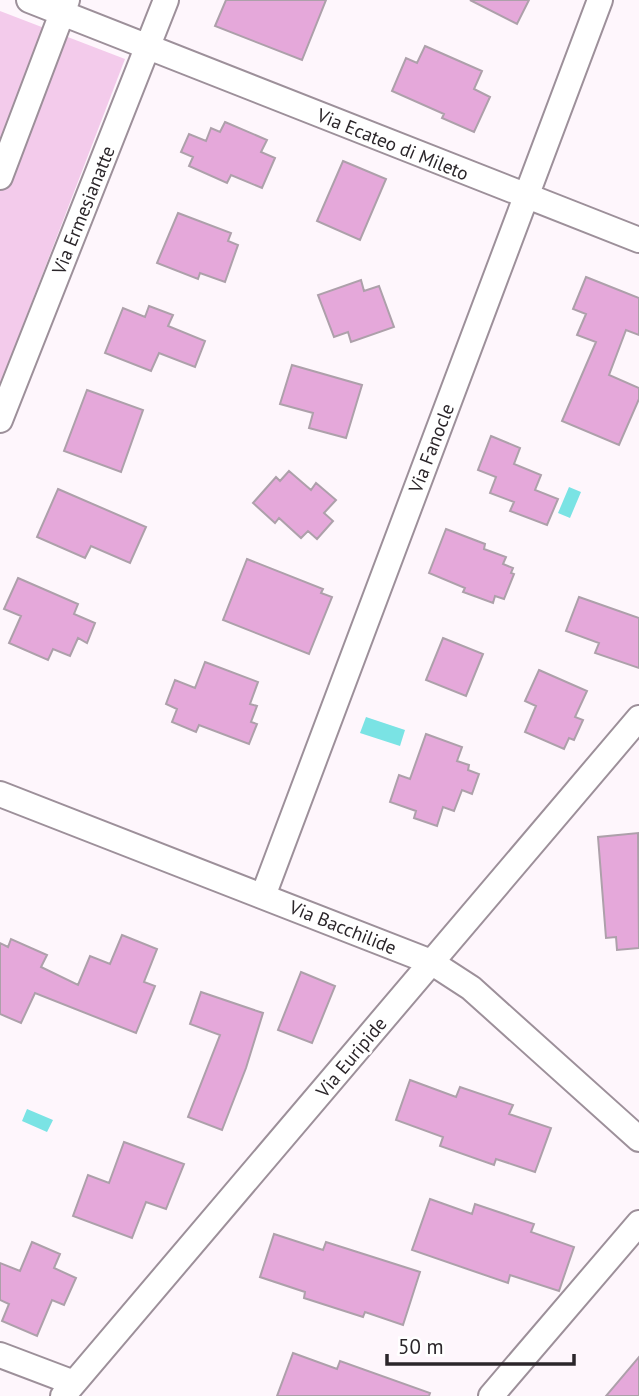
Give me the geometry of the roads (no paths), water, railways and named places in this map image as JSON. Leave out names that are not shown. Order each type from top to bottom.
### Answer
[{"type":"street","name":"Via Ecateo di Mileto","points":[[29,0],[65,6],[148,47],[639,240]]},
{"type":"street","name":"Via Ermesianatte","points":[[0,421],[166,0]]},
{"type":"street","name":"Via Fanocle","points":[[262,896],[600,0]]},
{"type":"street","points":[[0,177],[65,6]]},
{"type":"street","name":"Via Euripide","points":[[69,1390],[639,718]]},
{"type":"street","name":"Via Bacchilide","points":[[0,794],[431,962],[471,988],[639,1139]]},
{"type":"street","points":[[491,1396],[639,1223]]},
{"type":"street","points":[[0,1355],[69,1390]]},
{"type":"water","points":[[569,487],[581,492],[570,518],[558,513]]},
{"type":"water","points":[[366,717],[405,730],[400,746],[360,733]]},
{"type":"water","points":[[27,1109],[53,1120],[47,1132],[22,1121]]}]
